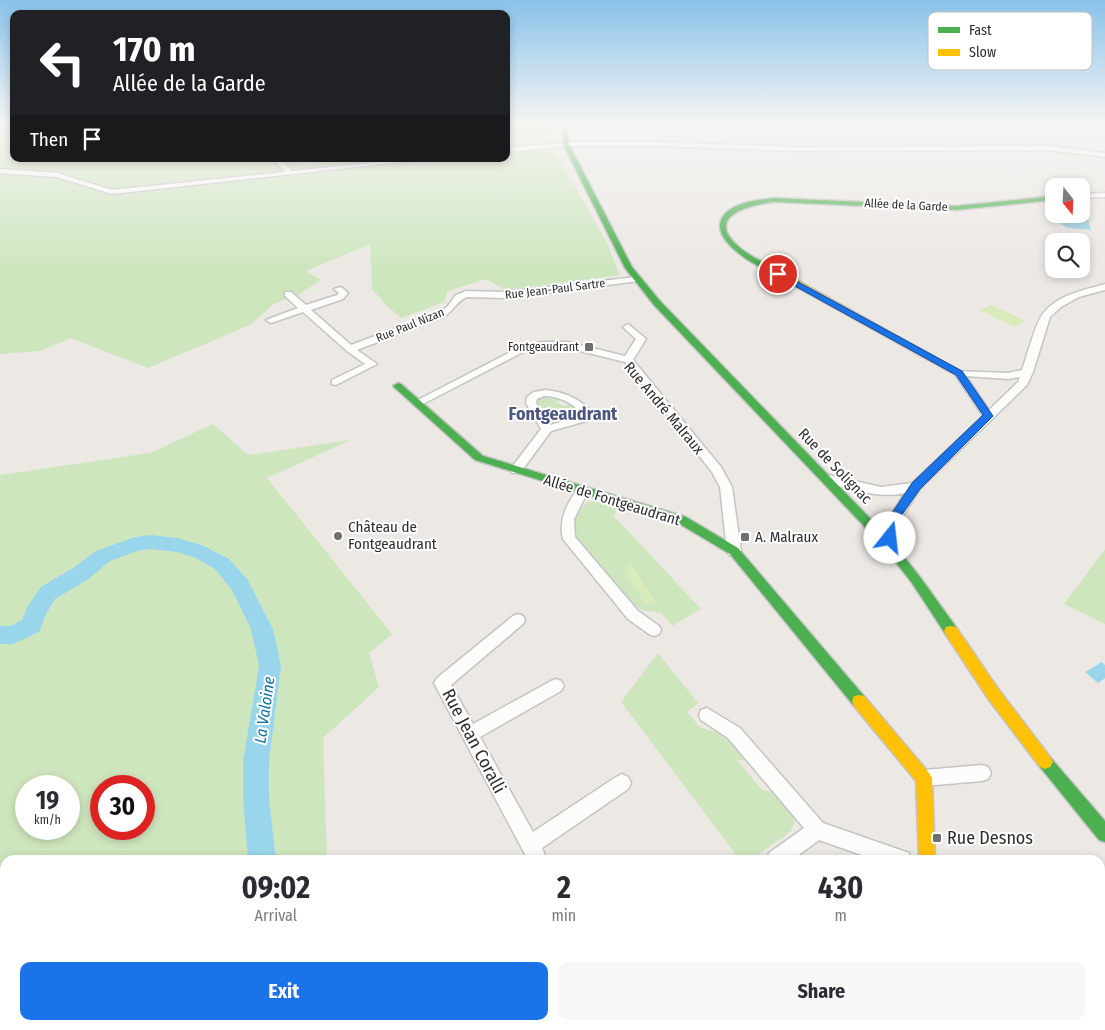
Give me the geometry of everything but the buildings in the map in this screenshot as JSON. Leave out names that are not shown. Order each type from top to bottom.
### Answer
[{"type":"street","points":[[15,172],[58,175],[112,192],[299,172]]},
{"type":"street","name":"Rue de Solignac","points":[[580,172],[628,268],[636,279],[887,543],[905,565],[994,695],[1034,748],[1105,834]]},
{"type":"street","points":[[1090,196],[1105,195]]},
{"type":"street","name":"Allée de la Garde","points":[[1028,372],[1008,376],[959,373],[745,256],[724,238],[721,226],[722,221],[733,211],[766,201],[795,200],[956,208],[1045,199]]},
{"type":"street","name":"Rue Jean-Paul Sartre","points":[[470,294],[504,295],[636,279]]},
{"type":"street","points":[[887,543],[896,516],[916,486],[1023,383],[1046,316],[1058,305],[1076,295],[1105,287]]},
{"type":"street","points":[[272,320],[306,309],[344,293],[338,289]]},
{"type":"street","points":[[288,294],[350,349],[377,367],[336,382]]},
{"type":"street","name":"Rue Paul Nizan","points":[[350,349],[442,314],[450,309],[459,297],[470,294]]},
{"type":"street","points":[[628,327],[641,339],[628,360]]},
{"type":"street","name":"Rue André Malraux","points":[[417,403],[522,349],[531,347],[554,344],[568,345],[628,360],[717,470],[726,487],[734,551]]},
{"type":"street","name":"Allée de la Garde","points":[[959,373],[988,416]]},
{"type":"street","name":"Allée de Fontgeaudrant","points":[[398,386],[478,458],[682,520],[734,551],[924,778]]},
{"type":"street","points":[[516,470],[547,429],[586,418],[587,414],[580,404],[549,393],[532,397],[531,403],[547,429]]},
{"type":"street","points":[[828,480],[869,490],[890,492],[916,486]]},
{"type":"street","points":[[583,489],[568,517],[566,525],[569,539],[633,615],[654,630]]},
{"type":"street","name":"Rue Jean Coralli","points":[[518,620],[442,683],[534,853]]},
{"type":"street","points":[[470,734],[556,686]]},
{"type":"street","points":[[707,715],[734,733],[817,830],[888,855]]},
{"type":"street","points":[[927,855],[924,778],[982,774]]},
{"type":"street","points":[[534,853],[622,783]]},
{"type":"street","points":[[783,855],[817,830]]},
{"type":"green space","points":[[0,172],[567,172],[606,241],[620,275],[506,290],[486,279],[448,291],[444,302],[402,318],[388,307],[372,289],[370,244],[306,271],[321,280],[297,296],[275,303],[250,325],[148,368],[71,338],[40,351],[0,354]]},
{"type":"green space","points":[[991,305],[1026,321],[1014,327],[980,310]]},
{"type":"green space","points":[[553,397],[561,400],[555,402],[564,406],[572,404],[582,412],[579,417],[547,421],[535,403],[537,399]]},
{"type":"green space","points":[[213,424],[248,455],[351,440],[267,478],[392,634],[369,653],[379,687],[323,738],[327,855],[0,855],[0,475],[150,453]]},
{"type":"green space","points":[[594,501],[618,506],[614,516],[701,609],[672,626],[662,613],[642,610],[633,604],[577,539],[572,520],[587,502]]},
{"type":"green space","points":[[1105,549],[1105,624],[1064,604]]},
{"type":"green space","points":[[632,565],[658,605],[645,603],[622,569]]},
{"type":"green space","points":[[658,653],[698,703],[687,712],[701,728],[728,735],[750,760],[737,760],[762,790],[773,792],[791,813],[795,822],[791,831],[758,855],[736,855],[621,702]]},
{"type":"water","points":[[1089,223],[1091,230],[1068,228],[1061,224]]},
{"type":"water","points":[[1102,662],[1105,665],[1105,678],[1098,683],[1085,672]]},
{"type":"waterway","name":"La Valoine","points":[[0,635],[13,635],[31,626],[36,612],[48,593],[80,574],[103,556],[135,544],[150,542],[177,545],[202,552],[222,564],[240,585],[262,629],[270,666],[256,761],[256,799],[262,855]]},
{"type":"traffic: fast","points":[[580,172],[629,268],[657,303],[887,543],[916,580],[951,631]]},
{"type":"traffic: fast","points":[[776,272],[747,256],[731,243],[724,232],[723,223],[726,216],[743,206],[774,200],[956,208],[1045,199]]},
{"type":"traffic: fast","points":[[398,386],[479,458],[682,520],[734,551],[859,701]]},
{"type":"traffic: fast","points":[[1045,762],[1105,834]]},
{"type":"traffic: slow","points":[[776,272],[959,373]]},
{"type":"traffic: slow","points":[[951,631],[994,695],[1045,762]]},
{"type":"traffic: slow","points":[[859,701],[924,778],[927,855]]},
{"type":"place","name":"Fontgeaudrant","points":[[589,347]]},
{"type":"place","name":"Château de Fontgeaudrant","points":[[338,536]]},
{"type":"place","name":"A. Malraux","points":[[745,537]]},
{"type":"place","name":"Rue Desnos","points":[[937,838]]},
{"type":"district","name":"Fontgeaudrant","points":[[563,414]]},
{"type":"route","points":[[778,274],[959,373],[988,416],[916,486],[896,516],[890,538]]}]
